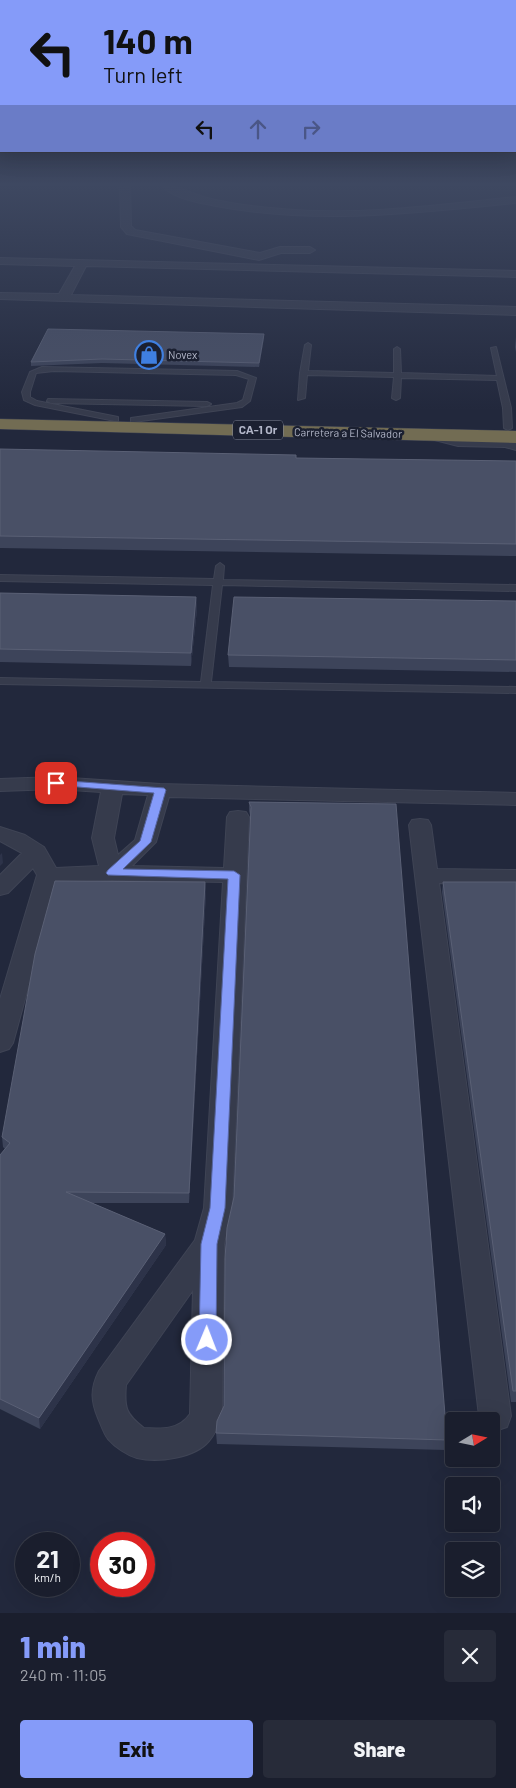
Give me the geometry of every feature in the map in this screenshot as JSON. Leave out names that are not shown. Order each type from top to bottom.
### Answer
[{"type":"highway","name":"Carretera a El Salvador","points":[[0,417],[513,431]]},
{"type":"highway","name":"Carretera a El Salvador","points":[[0,424],[432,434],[513,431]]},
{"type":"street","points":[[271,259],[319,268]]},
{"type":"street","points":[[0,261],[516,274]]},
{"type":"street","points":[[63,298],[82,263]]},
{"type":"street","points":[[0,296],[516,310]]},
{"type":"street","points":[[432,434],[458,442],[506,443],[516,446]]},
{"type":"street","points":[[0,785],[56,783],[160,790],[516,799]]},
{"type":"street","points":[[112,873],[103,838],[113,787]]},
{"type":"street","points":[[112,873],[145,842],[160,790]]},
{"type":"street","points":[[209,1244],[110,1381],[108,1403],[119,1428],[138,1443],[160,1444],[182,1441],[197,1431],[206,1417],[209,1244],[218,1208],[238,817]]},
{"type":"street","points":[[420,825],[494,1412]]},
{"type":"street","points":[[0,834],[13,838],[36,852],[48,876],[0,1043]]},
{"type":"street","points":[[0,888],[36,852]]},
{"type":"street","points":[[48,876],[112,873],[234,875]]},
{"type":"street","points":[[426,876],[516,877]]},
{"type":"lane","points":[[300,398],[308,345]]},
{"type":"lane","points":[[494,348],[499,378],[513,431]]},
{"type":"lane","points":[[396,349],[398,375],[396,398]]},
{"type":"lane","points":[[114,419],[35,403],[27,398],[26,392],[33,372],[42,369],[228,373],[244,374],[252,378],[246,401],[239,405],[134,420]]},
{"type":"lane","points":[[303,373],[499,378]]},
{"type":"lane","points":[[504,396],[516,396]]},
{"type":"lane","points":[[30,400],[239,405]]},
{"type":"lane","points":[[206,685],[220,566]]},
{"type":"lane","points":[[0,578],[516,588]]},
{"type":"lane","points":[[0,681],[516,690]]},
{"type":"building","name":"Novex","points":[[48,329],[264,334],[259,363],[102,359],[31,362]]},
{"type":"building","points":[[0,449],[296,455],[296,458],[516,461],[516,544],[0,536]]},
{"type":"building","points":[[0,593],[196,597],[191,653],[0,649]]},
{"type":"building","points":[[234,597],[516,601],[516,660],[228,655]]},
{"type":"building","points":[[249,802],[396,804],[445,1415],[445,1440],[216,1433],[217,1421],[224,1406],[225,1259],[227,1228],[234,1197],[251,807]]},
{"type":"building","points":[[55,881],[205,882],[189,1193],[66,1192],[165,1234],[39,1418],[0,1399],[0,1155],[10,1143],[2,1137],[35,954]]},
{"type":"building","points":[[443,882],[516,882],[516,1391],[513,1391]]},
{"type":"place","name":"Novex","points":[[149,355]]},
{"type":"route","points":[[56,783],[160,790],[145,842],[112,873],[234,875],[218,1208],[209,1244],[207,1340]]}]
